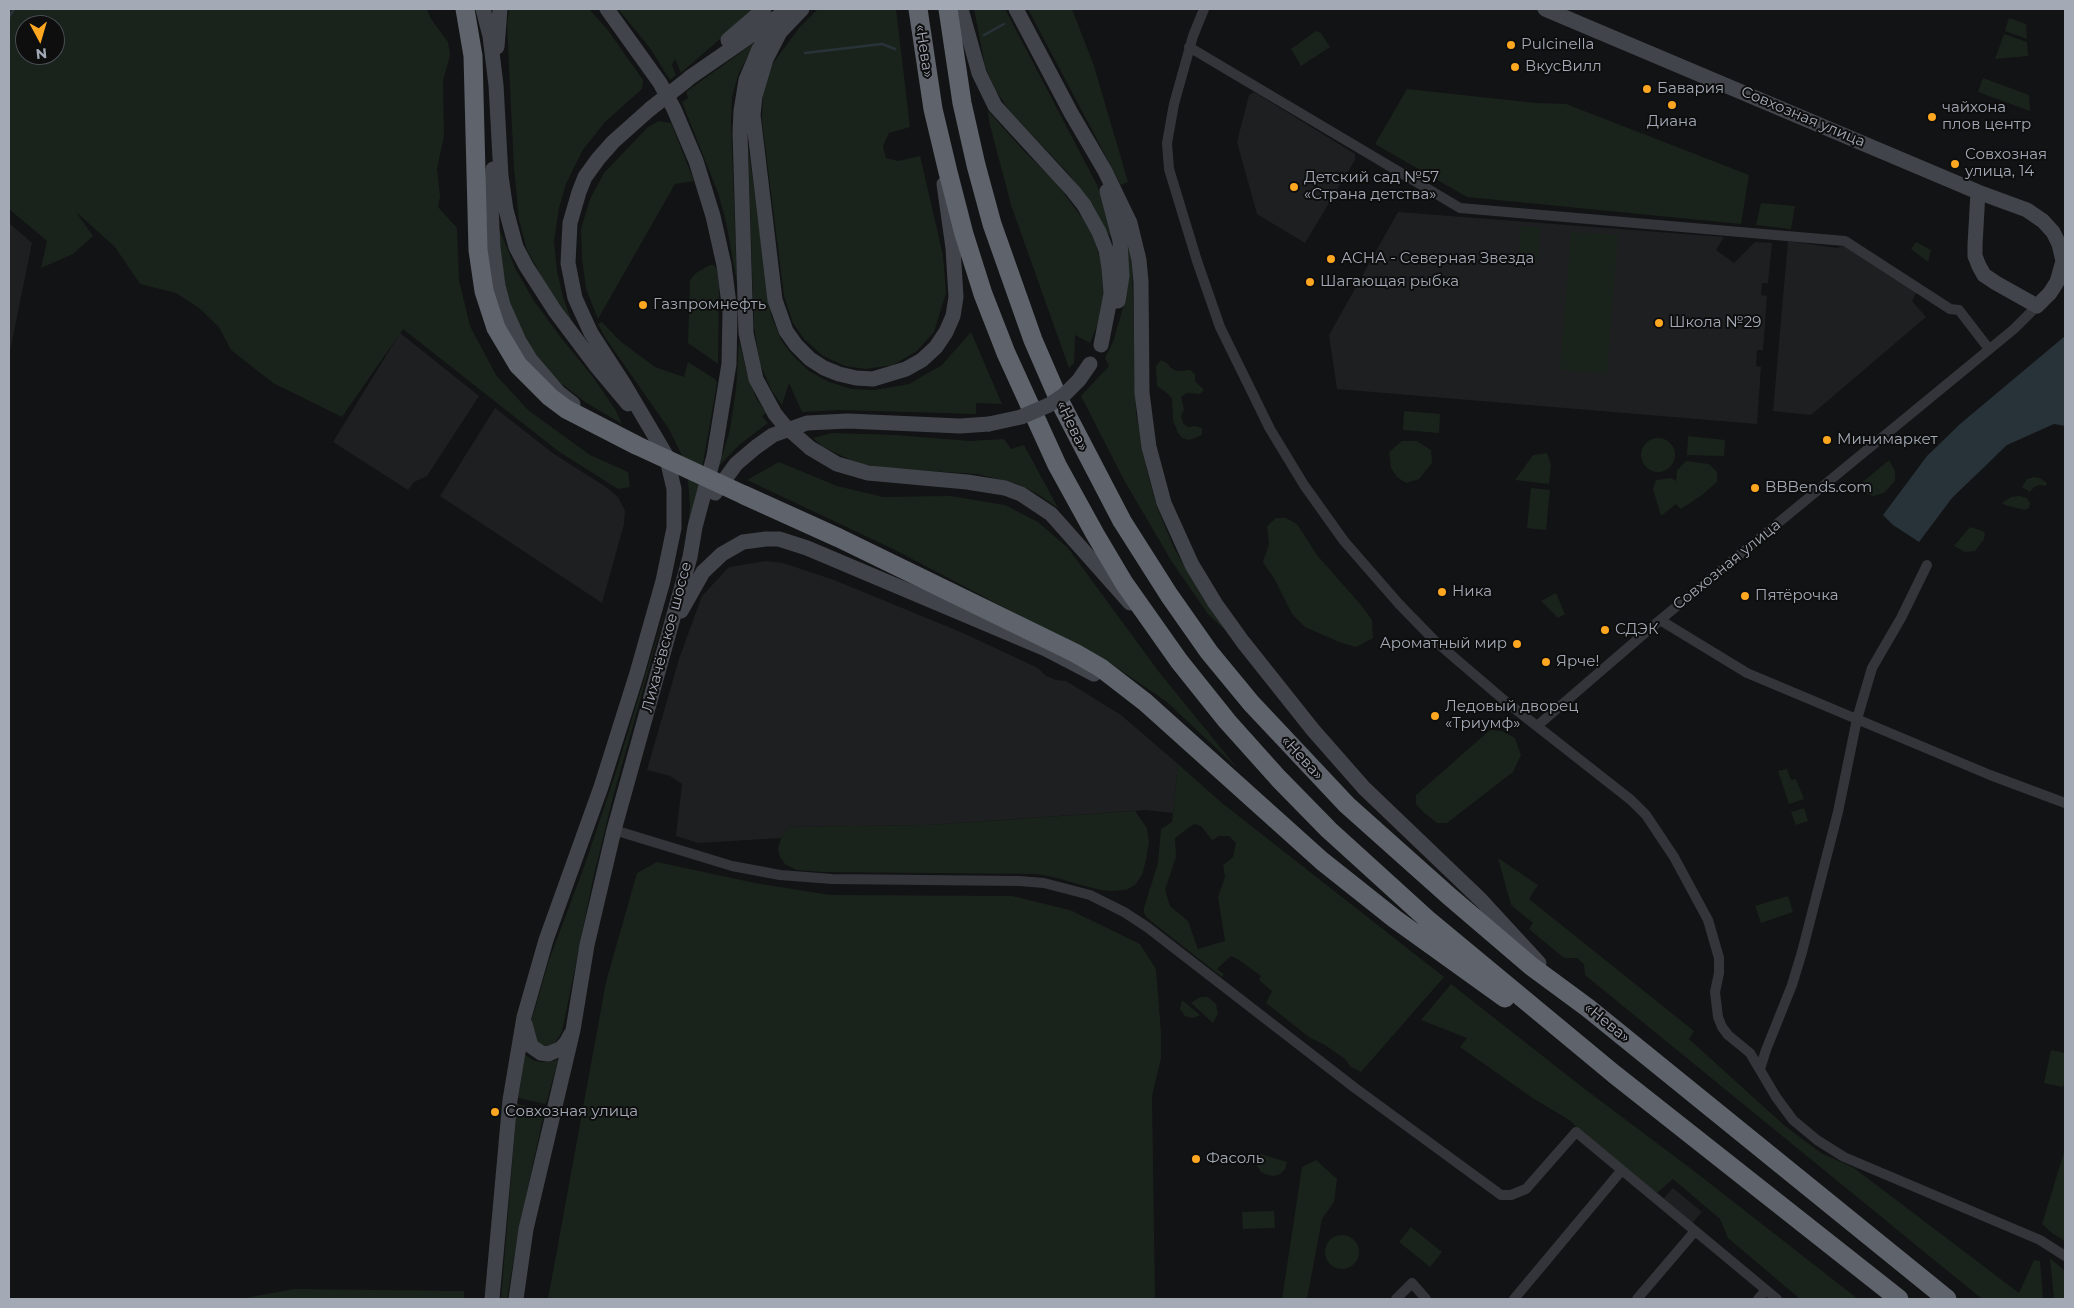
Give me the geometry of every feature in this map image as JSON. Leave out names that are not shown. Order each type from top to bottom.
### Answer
[{"type":"highway","points":[[465,9],[474,62],[478,250],[484,291],[490,314],[504,343],[518,365],[532,380],[566,409],[600,427],[840,538],[1075,653],[1128,687],[1322,861],[1395,920],[1614,1074]]},
{"type":"highway","name":"«Нева»","points":[[918,9],[933,109],[964,234],[983,294],[1010,361],[1057,465],[1124,583],[1160,636],[1227,721],[1279,779],[1329,830],[1427,919],[1614,1074],[1899,1299]]},
{"type":"highway","name":"«Нева»","points":[[948,9],[962,103],[976,165],[992,224],[1027,324],[1059,400],[1122,521],[1169,595],[1209,652],[1251,703],[1348,805],[1516,953],[1588,1008],[1947,1299]]},
{"type":"main road","points":[[483,9],[490,36],[496,85]]},
{"type":"main road","points":[[500,9],[492,224],[495,267],[503,305],[519,341],[530,359],[559,393],[600,427]]},
{"type":"main road","points":[[599,9],[626,35]]},
{"type":"main road","name":"Лихачёвское шоссе","points":[[517,1292],[526,1229],[573,1030],[587,945],[614,830],[690,557],[695,527],[714,456],[729,364],[730,312],[724,265],[704,184],[685,134],[660,83],[607,9]]},
{"type":"main road","points":[[688,79],[718,49],[764,9]]},
{"type":"main road","points":[[658,439],[588,326],[575,298],[568,263],[570,223],[579,192],[585,177],[598,159],[613,142],[650,109],[688,79],[791,9]]},
{"type":"main road","points":[[791,9],[777,24],[759,49],[746,80],[740,111],[746,333],[756,379],[775,414],[784,426],[810,448],[824,457],[852,469],[882,475],[990,485],[1013,491],[1035,502],[1066,528],[1093,563],[1160,636]]},
{"type":"main road","points":[[802,9],[780,32],[766,59],[755,96],[754,134],[772,282],[780,316],[796,345],[824,368],[839,374],[856,378],[873,378],[906,370],[922,360],[936,347],[946,332],[953,316],[956,298],[956,279],[933,109]]},
{"type":"main road","points":[[961,9],[978,73],[995,106],[1073,191],[1089,213],[1099,232],[1106,250],[1111,294],[1101,346]]},
{"type":"main road","points":[[1016,9],[1122,204],[1135,241],[1141,282],[1142,392],[1149,447],[1164,503],[1192,565],[1215,603],[1243,642],[1313,730],[1364,788],[1481,900],[1536,961],[1588,1008]]},
{"type":"main road","name":"Совхозная улица","points":[[1545,9],[1978,192],[2026,210],[2043,221],[2053,232],[2059,244],[2063,261],[2061,273],[2050,293],[2037,306]]},
{"type":"main road","points":[[690,557],[704,516],[721,483],[736,464],[773,436],[808,424],[848,420],[960,426],[989,424],[1021,417],[1049,405],[1064,395],[1079,380],[1101,346],[1118,306],[1122,276],[1120,242],[1107,190],[1071,113]]},
{"type":"main road","points":[[496,118],[506,210],[510,230],[519,253],[539,288],[591,360],[658,439]]},
{"type":"main road","points":[[1978,192],[1975,256],[1979,266],[1984,275],[2037,306]]},
{"type":"main road","name":"Лихачёвское шоссе","points":[[492,1299],[510,1100],[524,1017],[546,940],[589,822],[630,693],[663,581],[674,528],[674,489],[666,455],[658,439]]},
{"type":"main road","points":[[665,649],[678,617],[712,561],[743,542],[779,539],[807,548],[1046,649],[1091,672],[1171,727]]},
{"type":"main road","points":[[524,1017],[527,1039],[531,1046],[541,1053],[548,1054],[560,1049],[566,1043],[573,1030]]},
{"type":"street","points":[[1204,9],[1190,47],[1168,129],[1169,169],[1220,328],[1270,429],[1304,485],[1344,540],[1399,604],[1435,641],[1476,677],[1631,800],[1646,815],[1660,834],[1708,920],[1719,958],[1719,973],[1715,992],[1718,1016],[1728,1035],[1750,1053],[1776,1097],[1793,1120],[1824,1145],[1844,1157],[2040,1240],[2065,1256]]},
{"type":"street","points":[[1190,47],[1460,208],[1845,240],[1950,309],[1959,310],[1988,349]]},
{"type":"street","name":"Совхозная улица","points":[[1537,726],[1660,620],[1988,349],[2037,306]]},
{"type":"street","points":[[1760,1069],[1792,985],[1802,952],[1838,812],[1857,720],[1872,668],[1902,618],[1927,565]]},
{"type":"street","points":[[1660,620],[1747,673],[1990,775],[2065,803]]},
{"type":"street","points":[[614,830],[732,866],[780,875],[832,879],[1019,881],[1044,883],[1090,895],[1124,912],[1147,927],[1355,1088],[1501,1195],[1526,1189],[1576,1132],[1777,1299]]},
{"type":"street","points":[[1514,1299],[1621,1170]]},
{"type":"street","points":[[1637,1299],[1695,1231]]},
{"type":"street","points":[[1396,1299],[1412,1282],[1426,1299]]},
{"type":"street","points":[[1758,1299],[1766,1290]]},
{"type":"shaded area","points":[[9,9],[427,9],[431,19],[448,42],[450,55],[443,81],[444,136],[437,169],[440,196],[438,207],[457,228],[459,280],[470,326],[496,375],[528,410],[590,455],[628,472],[630,487],[618,489],[558,451],[403,329],[342,417],[273,383],[231,350],[219,327],[199,308],[176,293],[140,284],[115,247],[76,212],[93,236],[73,254],[41,268],[47,241],[9,209]]},
{"type":"shaded area","points":[[509,9],[589,9],[607,29],[643,80],[642,89],[605,122],[582,151],[566,184],[559,208],[554,241],[557,271],[563,297],[572,322],[544,281],[527,250],[519,220],[514,168],[507,25]]},
{"type":"shaded area","points":[[618,9],[754,9],[681,73],[675,59],[672,65],[676,75],[670,80],[650,48]]},
{"type":"shaded area","points":[[818,9],[896,9],[910,127],[889,133],[883,146],[886,158],[898,161],[920,156],[943,255],[946,293],[934,332],[917,351],[893,365],[866,369],[845,366],[823,356],[804,339],[793,323],[784,296],[762,121],[763,94],[771,66],[799,28]]},
{"type":"shaded area","points":[[974,9],[1005,9],[1097,185],[1109,217],[1112,237],[1108,234],[1093,205],[1067,172],[1008,109],[995,89],[985,66]]},
{"type":"shaded area","points":[[1028,9],[1072,9],[1094,66],[1128,182],[1121,185]]},
{"type":"shaded area","points":[[2009,18],[2026,24],[2027,39],[2005,31]]},
{"type":"shaded area","points":[[1316,31],[1321,33],[1330,47],[1301,66],[1291,49]]},
{"type":"shaded area","points":[[2004,34],[2027,42],[2028,56],[1995,59]]},
{"type":"shaded area","points":[[755,42],[738,75],[732,97],[731,121],[737,283],[726,222],[718,193],[682,102],[688,98],[686,92]]},
{"type":"shaded area","points":[[1983,78],[2029,95],[2030,111],[1978,92]]},
{"type":"shaded area","points":[[1407,89],[1536,103],[1566,104],[1749,175],[1741,224],[1467,197],[1375,144]]},
{"type":"shaded area","name":"Детский сад №57 «Страна детства»","points":[[1254,92],[1355,154],[1355,160],[1305,243],[1257,214],[1237,142],[1249,95]]},
{"type":"shaded area","points":[[989,112],[1025,152],[1054,180],[1083,219],[1094,238],[1102,266],[1103,297],[1097,326],[1090,343],[1075,335],[1074,363],[1069,368],[1011,205],[990,125]]},
{"type":"shaded area","points":[[659,121],[671,123],[694,181],[675,184],[598,319],[586,289],[582,258],[581,229],[590,199],[604,173],[648,127]]},
{"type":"shaded area","points":[[748,145],[771,315],[781,340],[794,357],[809,371],[829,382],[852,389],[875,390],[909,384],[942,365],[971,332],[1002,404],[976,403],[976,414],[839,410],[802,412],[789,383],[782,405],[772,391],[760,364],[754,327]]},
{"type":"shaded area","points":[[1761,203],[1795,206],[1791,229],[1756,225]]},
{"type":"shaded area","points":[[1398,212],[1724,237],[1716,250],[1734,263],[1755,242],[1772,243],[1768,283],[1762,283],[1761,295],[1767,296],[1763,350],[1757,350],[1756,366],[1761,367],[1757,424],[1337,389],[1329,335]]},
{"type":"shaded area","points":[[1121,215],[1132,262],[1136,413],[1147,471],[1157,507],[1174,548],[1202,597],[1227,632],[1208,614],[1172,562],[1124,480],[1081,396],[1109,366],[1105,358],[1113,342],[1125,301]]},
{"type":"shaded area","points":[[9,223],[32,243],[9,356]]},
{"type":"shaded area","points":[[497,223],[515,268],[534,301],[593,377],[615,409],[622,424],[585,402],[558,381],[535,355],[510,308],[500,259]]},
{"type":"shaded area","points":[[1521,226],[1540,227],[1538,261],[1518,260]]},
{"type":"shaded area","points":[[1571,232],[1618,235],[1607,374],[1560,370]]},
{"type":"shaded area","points":[[1788,241],[1837,248],[1842,246],[1851,247],[1917,291],[1912,301],[1926,317],[1811,415],[1773,411]]},
{"type":"shaded area","points":[[1916,242],[1931,250],[1928,262],[1911,249]]},
{"type":"shaded area","points":[[710,265],[714,265],[717,269],[719,287],[718,364],[688,343],[690,280],[696,273]]},
{"type":"shaded area","points":[[602,322],[620,341],[655,367],[684,377],[688,362],[715,379],[717,383],[698,492],[687,534],[690,507],[687,466],[669,429],[606,339],[598,324]]},
{"type":"shaded area","points":[[400,333],[479,396],[427,476],[414,482],[408,490],[333,442]]},
{"type":"shaded area","points":[[2065,336],[2065,426],[2054,424],[2007,445],[1952,498],[1919,542],[1893,525],[1883,515],[1927,456],[1960,424]]},
{"type":"shaded area","points":[[739,341],[756,398],[766,413],[762,416],[768,423],[739,445],[719,466],[730,430],[736,389]]},
{"type":"shaded area","points":[[1161,360],[1177,371],[1190,370],[1195,374],[1195,381],[1204,390],[1200,394],[1187,393],[1181,397],[1184,410],[1181,416],[1183,423],[1188,427],[1202,428],[1202,435],[1189,440],[1182,438],[1178,433],[1173,420],[1172,399],[1157,386],[1156,366]]},
{"type":"shaded area","points":[[495,408],[554,454],[606,487],[618,497],[625,511],[624,524],[602,603],[440,496]]},
{"type":"shaded area","points":[[1404,411],[1440,414],[1439,433],[1403,430]]},
{"type":"shaded area","points":[[832,433],[895,435],[970,441],[1004,439],[1011,449],[1024,445],[1058,508],[1036,493],[1015,483],[977,474],[885,468],[857,463],[823,447],[813,438]]},
{"type":"shaded area","points":[[1688,436],[1725,440],[1724,456],[1687,455]]},
{"type":"shaded area","points":[[1658,438],[1670,443],[1675,455],[1670,467],[1658,472],[1646,467],[1641,455],[1646,443]]},
{"type":"shaded area","points":[[1402,441],[1417,441],[1431,450],[1432,463],[1419,479],[1406,483],[1397,477],[1391,468],[1389,452]]},
{"type":"shaded area","points":[[1547,453],[1551,465],[1549,484],[1515,480],[1533,455]]},
{"type":"shaded area","points":[[1889,460],[1895,471],[1895,481],[1884,493],[1873,496],[1865,493],[1858,486]]},
{"type":"shaded area","points":[[1686,461],[1709,464],[1717,472],[1717,482],[1681,509],[1676,504],[1661,516],[1653,489],[1656,480],[1671,478],[1676,481],[1677,470]]},
{"type":"shaded area","points":[[779,462],[837,486],[883,497],[951,496],[1005,505],[1038,522],[1068,548],[1159,672],[1238,769],[1167,702],[1110,663],[893,549],[747,480]]},
{"type":"shaded area","points":[[2040,478],[2047,483],[2046,486],[2039,485],[2030,492],[2022,487],[2027,479]]},
{"type":"shaded area","points":[[1531,488],[1550,490],[1546,530],[1527,528]]},
{"type":"shaded area","points":[[2011,497],[2027,498],[2030,503],[2029,508],[2025,510],[2002,503]]},
{"type":"shaded area","points":[[1276,518],[1286,518],[1297,524],[1317,555],[1372,620],[1373,638],[1356,647],[1339,642],[1305,627],[1292,614],[1275,580],[1263,562],[1269,544],[1267,526]]},
{"type":"shaded area","points":[[1970,527],[1985,532],[1984,539],[1975,551],[1965,552],[1954,546]]},
{"type":"shaded area","points":[[766,561],[783,563],[834,580],[963,633],[1038,668],[1046,676],[1066,681],[1121,715],[1178,764],[1173,813],[1146,810],[928,825],[788,827],[781,838],[698,843],[676,836],[682,784],[670,776],[647,770],[679,659],[702,596],[729,567]]},
{"type":"shaded area","points":[[1556,593],[1565,614],[1558,618],[1541,601]]},
{"type":"shaded area","points":[[670,594],[614,793],[593,879],[562,1032],[555,1043],[548,1047],[542,1046],[538,1044],[530,1026],[549,960],[584,867],[615,775]]},
{"type":"shaded area","points":[[1490,730],[1502,731],[1515,738],[1521,755],[1513,772],[1447,823],[1437,823],[1416,804],[1416,795]]},
{"type":"shaded area","points":[[1178,764],[1222,803],[1444,977],[1361,1072],[1351,1067],[1345,1059],[1325,1045],[1310,1038],[1266,1003],[1272,991],[1259,980],[1261,976],[1239,960],[1231,956],[1217,969],[1224,974],[1222,977],[1147,918],[1144,908],[1158,863],[1161,829],[1172,822]],"holes":[[[1194,824],[1201,826],[1212,840],[1219,836],[1229,836],[1236,843],[1233,857],[1223,865],[1225,877],[1218,897],[1225,941],[1198,949],[1188,921],[1170,906],[1165,890],[1176,857],[1175,838]]]},
{"type":"shaded area","points":[[1787,769],[1791,780],[1796,779],[1804,799],[1789,804],[1778,771]]},
{"type":"shaded area","points":[[1804,808],[1808,821],[1796,825],[1791,812]]},
{"type":"shaded area","points":[[1135,811],[1147,828],[1149,842],[1142,875],[1135,885],[1126,890],[1100,890],[1037,874],[823,872],[796,870],[785,864],[780,857],[778,849],[781,838],[788,827],[928,825]]},
{"type":"shaded area","points":[[1498,858],[1538,885],[1529,899],[1694,1031],[1689,1039],[1785,1126],[1821,1153],[1854,1168],[2019,1293],[2034,1260],[2040,1261],[2043,1299],[1982,1299],[1585,975],[1584,964],[1577,958],[1564,958],[1529,929],[1533,923],[1511,905]]},
{"type":"shaded area","points":[[657,862],[755,883],[830,895],[1012,896],[1070,910],[1140,944],[1156,969],[1161,1033],[1161,1058],[1152,1096],[1155,1299],[548,1299],[606,982],[637,873]]},
{"type":"shaded area","points":[[1788,896],[1793,912],[1761,923],[1755,906]]},
{"type":"shaded area","points":[[1451,984],[1858,1299],[1800,1299],[1728,1238],[1720,1219],[1673,1179],[1657,1193],[1580,1131],[1571,1121],[1534,1099],[1460,1047],[1467,1038],[1421,1020]]},
{"type":"shaded area","points":[[1203,997],[1208,997],[1216,1004],[1218,1014],[1213,1023],[1191,1003]]},
{"type":"shaded area","points":[[1182,1000],[1200,1015],[1193,1018],[1185,1016],[1180,1009]]},
{"type":"shaded area","points":[[2051,1050],[2065,1053],[2063,1087],[2044,1083]]},
{"type":"shaded area","points":[[525,1055],[535,1061],[558,1060],[546,1104],[518,1098]]},
{"type":"shaded area","points":[[517,1104],[545,1109],[519,1228],[507,1299],[501,1299]]},
{"type":"shaded area","points":[[2065,1149],[2065,1241],[2042,1224]]},
{"type":"shaded area","points":[[1258,1153],[1287,1162],[1285,1169],[1280,1174],[1274,1176],[1261,1172],[1257,1166],[1256,1159]]},
{"type":"shaded area","points":[[1316,1160],[1337,1179],[1334,1202],[1322,1219],[1307,1299],[1282,1299],[1302,1167]]},
{"type":"shaded area","points":[[1673,1188],[1702,1212],[1692,1223],[1663,1199]]},
{"type":"shaded area","points":[[1274,1211],[1275,1228],[1243,1229],[1242,1212]]},
{"type":"shaded area","points":[[1411,1227],[1442,1252],[1430,1267],[1399,1242]]},
{"type":"shaded area","points":[[1342,1235],[1349,1236],[1354,1240],[1358,1245],[1358,1259],[1354,1264],[1349,1268],[1342,1269],[1335,1268],[1330,1264],[1326,1259],[1325,1252],[1326,1245],[1330,1240],[1335,1236]]},
{"type":"shaded area","points":[[2050,1258],[2065,1271],[2065,1299],[2054,1299]]},
{"type":"shaded area","points":[[294,1289],[464,1291],[464,1299],[240,1299]]},
{"type":"waterway","points":[[9,17],[14,9]]},
{"type":"waterway","points":[[984,35],[1004,24]]},
{"type":"waterway","points":[[805,53],[882,44],[895,49]]},
{"type":"place","name":"Pulcinella","points":[[1511,45]]},
{"type":"place","name":"ВкусВилл","points":[[1515,67]]},
{"type":"place","name":"Бавария","points":[[1647,89]]},
{"type":"place","name":"Диана","points":[[1672,105]]},
{"type":"place","name":"чайхона плов центр","points":[[1932,117]]},
{"type":"place","name":"Совхозная улица, 14","points":[[1955,164]]},
{"type":"place","name":"Детский сад №57 «Страна детства»","points":[[1294,187]]},
{"type":"place","name":"АСНА - Северная Звезда","points":[[1331,259]]},
{"type":"place","name":"Шагающая рыбка","points":[[1310,282]]},
{"type":"place","name":"Газпромнефть","points":[[643,305]]},
{"type":"place","name":"Школа №29","points":[[1659,323]]},
{"type":"place","name":"Минимаркет","points":[[1827,440]]},
{"type":"place","name":"BBBends.com","points":[[1755,488]]},
{"type":"place","name":"Ника","points":[[1442,592]]},
{"type":"place","name":"Пятёрочка","points":[[1745,596]]},
{"type":"place","name":"СДЭК","points":[[1605,630]]},
{"type":"place","name":"Ароматный мир","points":[[1517,644]]},
{"type":"place","name":"Ярче!","points":[[1546,662]]},
{"type":"place","name":"Ледовый дворец «Триумф»","points":[[1435,716]]},
{"type":"place","name":"Совхозная улица","points":[[495,1112]]},
{"type":"place","name":"Фасоль","points":[[1196,1159]]}]
